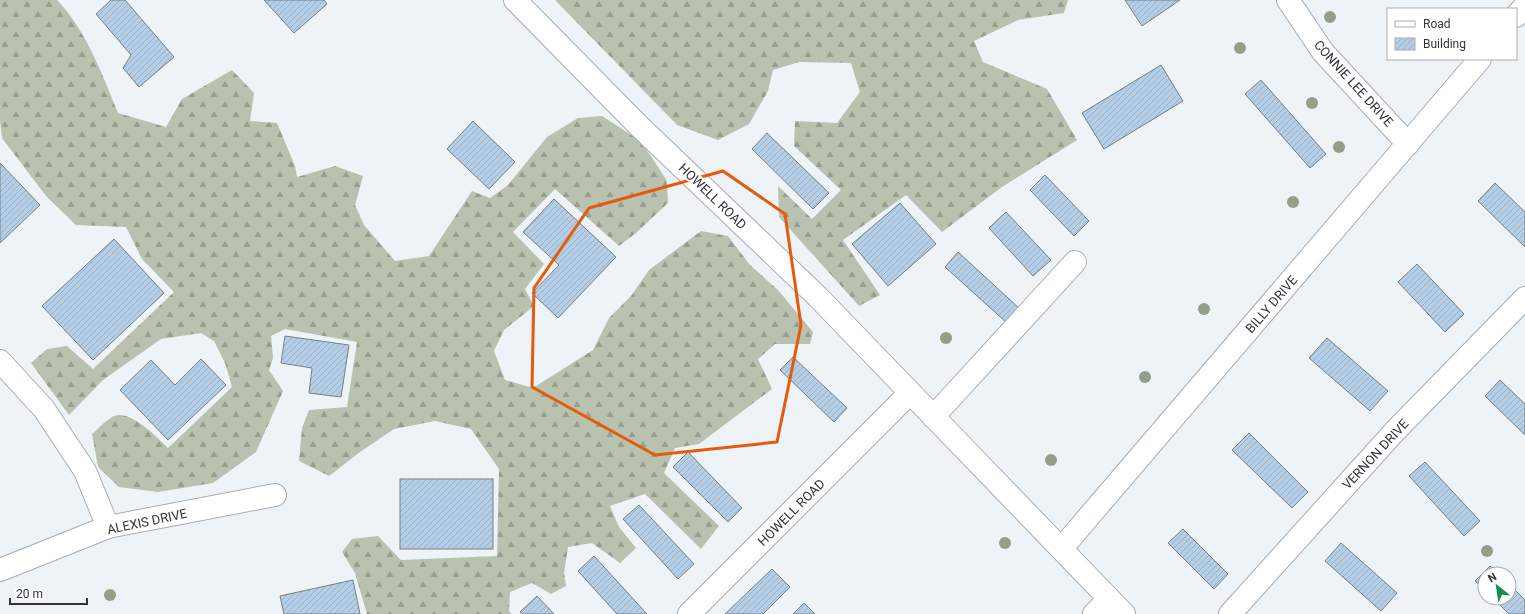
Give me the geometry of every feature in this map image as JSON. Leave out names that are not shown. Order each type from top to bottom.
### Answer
[{"type":"street","name":"HOWELL ROAD","points":[[515,0],[638,125],[818,297],[910,394],[1062,548],[1124,614]]},
{"type":"street","name":"CONNIE LEE DRIVE","points":[[1288,0],[1323,52],[1408,144]]},
{"type":"street","points":[[1517,15],[1525,6]]},
{"type":"street","name":"BILLY DRIVE","points":[[1062,548],[1479,60]]},
{"type":"street","points":[[933,417],[1075,262]]},
{"type":"street","name":"VERNON DRIVE","points":[[1230,614],[1395,431],[1525,298]]},
{"type":"street","points":[[0,361],[44,409],[85,471],[108,528]]},
{"type":"street","name":"HOWELL ROAD","points":[[689,614],[910,394]]},
{"type":"street","name":"ALEXIS DRIVE","points":[[0,570],[108,528],[275,495]]},
{"type":"street","points":[[1094,614],[1109,599]]},
{"type":"highlighted area","points":[[723,171],[785,214],[801,325],[777,442],[655,455],[532,387],[534,288],[589,208]]},
{"type":"green space","points":[[0,0],[57,0],[77,25],[85,39],[118,113],[166,127],[182,99],[232,70],[254,93],[250,121],[277,123],[295,166],[297,177],[335,166],[363,176],[355,205],[364,225],[395,261],[429,256],[472,191],[490,198],[508,185],[547,137],[578,118],[602,116],[639,140],[667,181],[668,203],[636,233],[619,246],[555,189],[513,232],[544,264],[525,289],[534,306],[504,330],[494,351],[505,380],[533,388],[593,350],[609,318],[631,296],[649,270],[701,231],[728,236],[750,265],[778,290],[813,332],[810,344],[775,344],[758,359],[772,389],[699,444],[675,448],[664,473],[719,526],[701,549],[645,494],[610,506],[619,527],[636,548],[620,563],[592,543],[568,547],[564,573],[566,586],[551,594],[532,583],[510,592],[509,610],[511,614],[367,614],[355,573],[342,552],[352,539],[378,536],[401,560],[497,556],[499,469],[471,429],[435,421],[394,429],[360,452],[329,476],[299,461],[302,428],[309,410],[347,407],[357,342],[285,329],[271,336],[273,358],[269,370],[283,391],[256,452],[213,483],[158,492],[119,487],[98,467],[92,434],[103,424],[114,416],[128,416],[143,425],[168,448],[232,387],[225,363],[214,341],[201,333],[161,339],[103,380],[69,415],[31,363],[47,349],[67,346],[93,369],[174,292],[142,259],[126,227],[76,225],[46,196],[2,138],[0,121]]},
{"type":"green space","points":[[555,0],[1068,0],[1064,13],[1018,20],[974,41],[983,62],[1047,89],[1077,140],[1002,187],[942,232],[906,195],[843,240],[880,295],[859,306],[779,217],[778,186],[812,219],[841,190],[794,146],[795,121],[837,123],[860,92],[851,63],[799,62],[773,70],[768,91],[749,124],[718,140],[677,125]]},
{"type":"building","points":[[111,0],[125,0],[174,57],[139,87],[123,68],[131,55],[96,14]]},
{"type":"building","points":[[264,0],[324,0],[327,4],[294,33]]},
{"type":"building","points":[[1125,0],[1180,0],[1142,26]]},
{"type":"building","points":[[1161,65],[1183,101],[1104,149],[1082,113]]},
{"type":"building","points":[[1261,80],[1326,154],[1310,168],[1245,94]]},
{"type":"building","points":[[473,121],[515,162],[489,189],[447,149]]},
{"type":"building","points":[[767,133],[829,193],[813,209],[752,149]]},
{"type":"building","points":[[0,163],[40,205],[0,243]]},
{"type":"building","points":[[1045,175],[1089,221],[1074,236],[1030,190]]},
{"type":"building","points":[[1495,183],[1525,212],[1525,247],[1478,201]]},
{"type":"building","points":[[554,199],[616,257],[558,318],[532,293],[559,265],[523,232]]},
{"type":"building","points":[[900,203],[936,244],[888,286],[852,244]]},
{"type":"building","points":[[1006,212],[1051,260],[1033,276],[989,228]]},
{"type":"building","points":[[114,239],[164,293],[93,360],[42,306]]},
{"type":"building","points":[[958,252],[1020,309],[1007,323],[945,267]]},
{"type":"building","points":[[1417,264],[1464,314],[1445,332],[1398,282]]},
{"type":"building","points":[[285,336],[349,345],[341,397],[309,393],[312,368],[281,363]]},
{"type":"building","points":[[1327,338],[1388,391],[1370,411],[1309,358]]},
{"type":"building","points":[[793,357],[847,408],[834,422],[780,370]]},
{"type":"building","points":[[201,359],[226,385],[168,440],[120,390],[151,360],[175,385]]},
{"type":"building","points":[[1500,380],[1525,404],[1525,435],[1485,396]]},
{"type":"building","points":[[1249,433],[1308,492],[1292,508],[1232,450]]},
{"type":"building","points":[[688,452],[742,508],[728,522],[673,467]]},
{"type":"building","points":[[1425,462],[1480,521],[1464,536],[1409,476]]},
{"type":"building","points":[[400,479],[493,479],[493,549],[400,549]]},
{"type":"building","points":[[639,505],[694,564],[678,579],[623,519]]},
{"type":"building","points":[[1183,529],[1228,574],[1214,589],[1168,543]]},
{"type":"building","points":[[1341,543],[1397,593],[1381,611],[1325,561]]},
{"type":"building","points":[[594,556],[647,614],[617,614],[578,571]]},
{"type":"building","points":[[772,569],[790,587],[763,614],[725,614]]},
{"type":"building","points":[[353,580],[360,614],[284,614],[280,596]]},
{"type":"building","points":[[1517,592],[1525,600],[1525,614],[1509,614],[1501,606],[1517,606]]},
{"type":"building","points":[[537,596],[554,614],[523,614],[520,612]]},
{"type":"building","points":[[804,603],[815,614],[793,614]]}]
